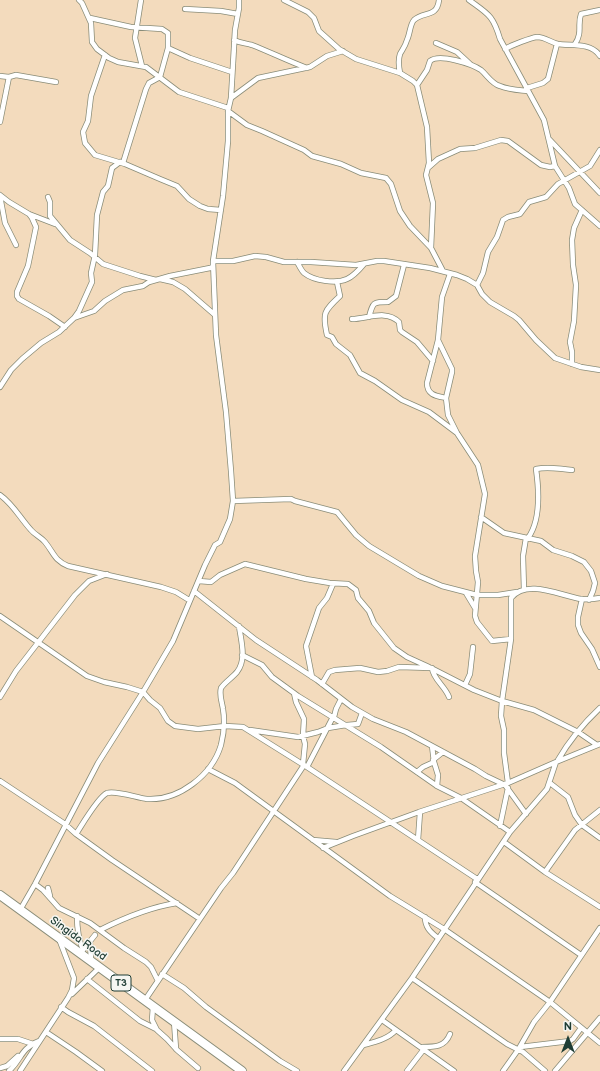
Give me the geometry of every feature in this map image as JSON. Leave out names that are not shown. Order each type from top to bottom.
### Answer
[{"type":"highway","name":"Singida Road","points":[[0,895],[59,939],[82,952],[99,968],[242,1071]]},
{"type":"street","points":[[79,0],[90,18],[92,27],[92,42],[95,47],[115,61],[149,68],[179,92],[228,110],[247,125],[312,156],[341,164],[361,173],[386,178],[391,184],[400,211],[410,226],[430,248],[443,271]]},
{"type":"street","points":[[141,0],[135,38],[142,66]]},
{"type":"street","points":[[74,318],[94,311],[105,301],[123,290],[143,286],[158,279],[213,267],[221,210],[228,141],[228,110],[231,98],[235,24],[238,14],[239,0]]},
{"type":"street","points":[[284,0],[308,12],[314,18],[319,31],[332,44],[343,52],[356,59],[400,73],[417,85],[427,127],[429,167],[426,175],[433,203],[430,248]]},
{"type":"street","points":[[400,73],[400,54],[407,43],[412,23],[418,17],[434,12],[438,6],[439,0]]},
{"type":"street","points":[[469,0],[484,10],[496,26],[505,49],[544,120],[555,166],[569,188],[576,204],[600,226]]},
{"type":"street","points":[[185,9],[221,11],[238,14]]},
{"type":"street","points":[[575,44],[580,33],[581,14],[600,10]]},
{"type":"street","points":[[0,387],[22,359],[65,327],[74,318],[84,302],[92,282],[91,272],[95,256],[97,215],[108,184],[110,171],[112,168],[122,163],[146,89],[149,83],[160,77],[168,48],[168,33],[162,29],[137,28],[90,18]]},
{"type":"street","points":[[505,49],[537,37],[545,38],[557,44],[575,44],[595,51],[600,56]]},
{"type":"street","points":[[234,40],[252,45],[307,68]]},
{"type":"street","points":[[436,43],[457,52],[470,64],[480,69],[500,86],[527,90],[543,83],[548,79],[557,44]]},
{"type":"street","points":[[168,48],[190,58],[232,72]]},
{"type":"street","points":[[231,98],[258,78],[266,75],[307,68],[327,56],[343,52]]},
{"type":"street","points":[[105,55],[91,96],[88,121],[83,132],[85,143],[95,155],[122,163],[178,186],[189,199],[200,206],[208,209],[221,210]]},
{"type":"street","points":[[417,85],[427,70],[430,61],[434,58],[470,64]]},
{"type":"street","points":[[0,76],[16,75],[56,82]]},
{"type":"street","points":[[0,122],[9,76]]},
{"type":"street","points":[[548,137],[600,193]]},
{"type":"street","points":[[429,167],[438,159],[460,149],[476,148],[501,140],[508,141],[542,165],[550,167],[555,166]]},
{"type":"street","points":[[477,285],[483,273],[488,252],[497,237],[503,220],[520,214],[529,202],[546,197],[555,186],[590,166],[600,150]]},
{"type":"street","points":[[0,197],[29,214],[56,224]]},
{"type":"street","points":[[0,197],[5,223],[16,245]]},
{"type":"street","points":[[48,197],[50,202],[50,216],[56,224],[70,240],[95,256],[103,264],[140,276],[173,282],[185,289],[214,315]]},
{"type":"street","points":[[572,364],[570,342],[574,321],[576,285],[573,265],[572,240],[574,228],[582,210]]},
{"type":"street","points":[[29,214],[36,227],[28,266],[17,292],[17,296],[19,299],[50,316],[65,327]]},
{"type":"street","points":[[213,262],[233,261],[256,256],[284,262],[356,265],[377,261],[443,271],[467,279],[477,285],[482,294],[490,302],[514,316],[550,353],[558,359],[591,369],[600,370]]},
{"type":"street","points":[[20,910],[98,763],[173,641],[190,599],[215,545],[220,542],[230,519],[233,501],[226,412],[214,315],[213,262]]},
{"type":"street","points":[[297,262],[304,272],[312,277],[337,282],[347,280],[364,264]]},
{"type":"street","points":[[369,317],[373,304],[376,302],[388,302],[396,296],[404,265]]},
{"type":"street","points":[[446,398],[434,395],[428,391],[427,383],[438,340],[440,305],[450,274]]},
{"type":"street","points":[[337,282],[340,296],[325,312],[324,325],[327,335],[332,337],[336,344],[350,355],[360,374],[375,381],[402,400],[429,412],[457,433]]},
{"type":"street","points":[[352,319],[383,314],[392,316],[399,322],[400,330],[417,342],[433,361]]},
{"type":"street","points":[[438,340],[452,369],[446,398],[448,415],[457,433],[478,465],[485,494],[475,556],[478,582],[475,618],[492,641],[511,639]]},
{"type":"street","points":[[524,590],[524,556],[527,538],[532,533],[536,519],[538,498],[536,469],[548,466],[572,470]]},
{"type":"street","points":[[0,495],[7,500],[31,530],[44,540],[57,560],[68,566],[161,587],[176,592],[189,600],[190,599]]},
{"type":"street","points":[[233,501],[291,499],[336,512],[356,535],[369,546],[419,576],[442,586],[466,593],[498,596],[533,589],[559,592],[589,600],[600,598]]},
{"type":"street","points":[[481,517],[498,530],[541,541],[553,550],[578,559],[586,565],[591,571],[595,586],[589,600]]},
{"type":"street","points":[[199,580],[211,582],[245,564],[306,579],[352,586],[356,590],[358,598],[368,611],[374,623],[394,648],[407,657],[502,701],[534,710],[599,744]]},
{"type":"street","points":[[0,696],[16,671],[75,595],[89,581],[107,574]]},
{"type":"street","points":[[312,677],[306,646],[319,608],[327,598],[334,584]]},
{"type":"street","points":[[194,591],[256,640],[370,718],[406,732],[486,776],[507,785],[526,814]]},
{"type":"street","points":[[500,826],[507,785],[504,753],[504,730],[501,716],[502,701],[511,639],[511,598],[517,592]]},
{"type":"street","points":[[466,593],[475,608]]},
{"type":"street","points":[[582,599],[578,617],[578,625],[581,633],[592,649],[600,667]]},
{"type":"street","points":[[0,616],[38,644],[87,676],[143,692],[160,708],[168,721],[174,726],[198,729],[239,726],[248,730],[392,822],[581,955]]},
{"type":"street","points":[[76,834],[99,800],[108,793],[147,799],[164,798],[190,786],[208,770],[219,750],[225,726],[220,693],[221,688],[236,673],[242,662],[239,626]]},
{"type":"street","points":[[465,685],[470,674],[473,647]]},
{"type":"street","points":[[242,655],[262,665],[272,677],[294,693],[346,725],[438,786],[461,798],[510,832]]},
{"type":"street","points":[[322,684],[329,672],[335,670],[362,668],[378,672],[387,671],[398,666],[431,668]]},
{"type":"street","points":[[431,668],[435,677],[444,687],[449,697]]},
{"type":"street","points":[[294,693],[298,707],[304,719],[303,736],[305,744],[305,765]]},
{"type":"street","points":[[144,1000],[221,888],[233,874],[305,765],[328,728],[341,699]]},
{"type":"street","points":[[344,1071],[412,978],[510,832],[547,789],[557,761],[564,750],[600,708]]},
{"type":"street","points":[[358,723],[362,713]]},
{"type":"street","points":[[248,730],[291,737],[303,736],[328,728],[356,725],[370,718]]},
{"type":"street","points":[[323,848],[420,812],[461,798],[507,785],[557,761],[599,744]]},
{"type":"street","points":[[432,746],[433,761],[438,775],[438,786]]},
{"type":"street","points":[[417,772],[443,752]]},
{"type":"street","points":[[208,770],[235,783],[390,896],[444,929],[550,1002],[600,1043]]},
{"type":"street","points":[[0,781],[65,824],[76,834],[147,884],[200,919]]},
{"type":"street","points":[[550,783],[568,797],[575,815],[582,825],[600,838]]},
{"type":"street","points":[[545,872],[575,830],[600,810]]},
{"type":"street","points":[[418,840],[420,812]]},
{"type":"street","points":[[312,840],[336,842]]},
{"type":"street","points":[[504,842],[545,872],[600,907]]},
{"type":"street","points":[[35,884],[59,908],[90,922],[124,948],[146,962],[152,967],[158,981]]},
{"type":"street","points":[[48,888],[50,898]]},
{"type":"street","points":[[100,930],[144,912],[177,903]]},
{"type":"street","points":[[77,916],[77,930],[82,952]]},
{"type":"street","points":[[425,917],[429,931],[438,938]]},
{"type":"street","points":[[503,1071],[519,1049],[534,1022],[550,1002],[600,928]]},
{"type":"street","points":[[82,952],[96,935]]},
{"type":"street","points":[[59,939],[74,978],[72,990],[68,998]]},
{"type":"street","points":[[90,942],[91,962]]},
{"type":"street","points":[[20,1071],[61,1007],[68,998],[99,968]]},
{"type":"street","points":[[162,974],[184,988],[206,1007],[297,1071]]},
{"type":"street","points":[[412,978],[507,1044],[519,1049],[545,1071]]},
{"type":"street","points":[[87,979],[134,1016],[156,1029],[198,1068]]},
{"type":"street","points":[[61,1007],[94,1026],[152,1071]]},
{"type":"street","points":[[153,1007],[152,1020],[156,1029]]},
{"type":"street","points":[[555,1071],[600,1018]]},
{"type":"street","points":[[382,1020],[454,1071]]},
{"type":"street","points":[[174,1021],[176,1049]]},
{"type":"street","points":[[519,1049],[570,1041],[581,1028]]},
{"type":"street","points":[[363,1046],[385,1038],[396,1030]]},
{"type":"street","points":[[46,1032],[102,1071]]},
{"type":"street","points":[[407,1071],[423,1048],[440,1046],[446,1041],[450,1034]]},
{"type":"street","points":[[0,1039],[18,1039],[33,1044]]},
{"type":"street","points":[[0,1068],[7,1066],[22,1052],[40,1040]]},
{"type":"street","points":[[8,1071],[15,1065],[22,1052]]}]
